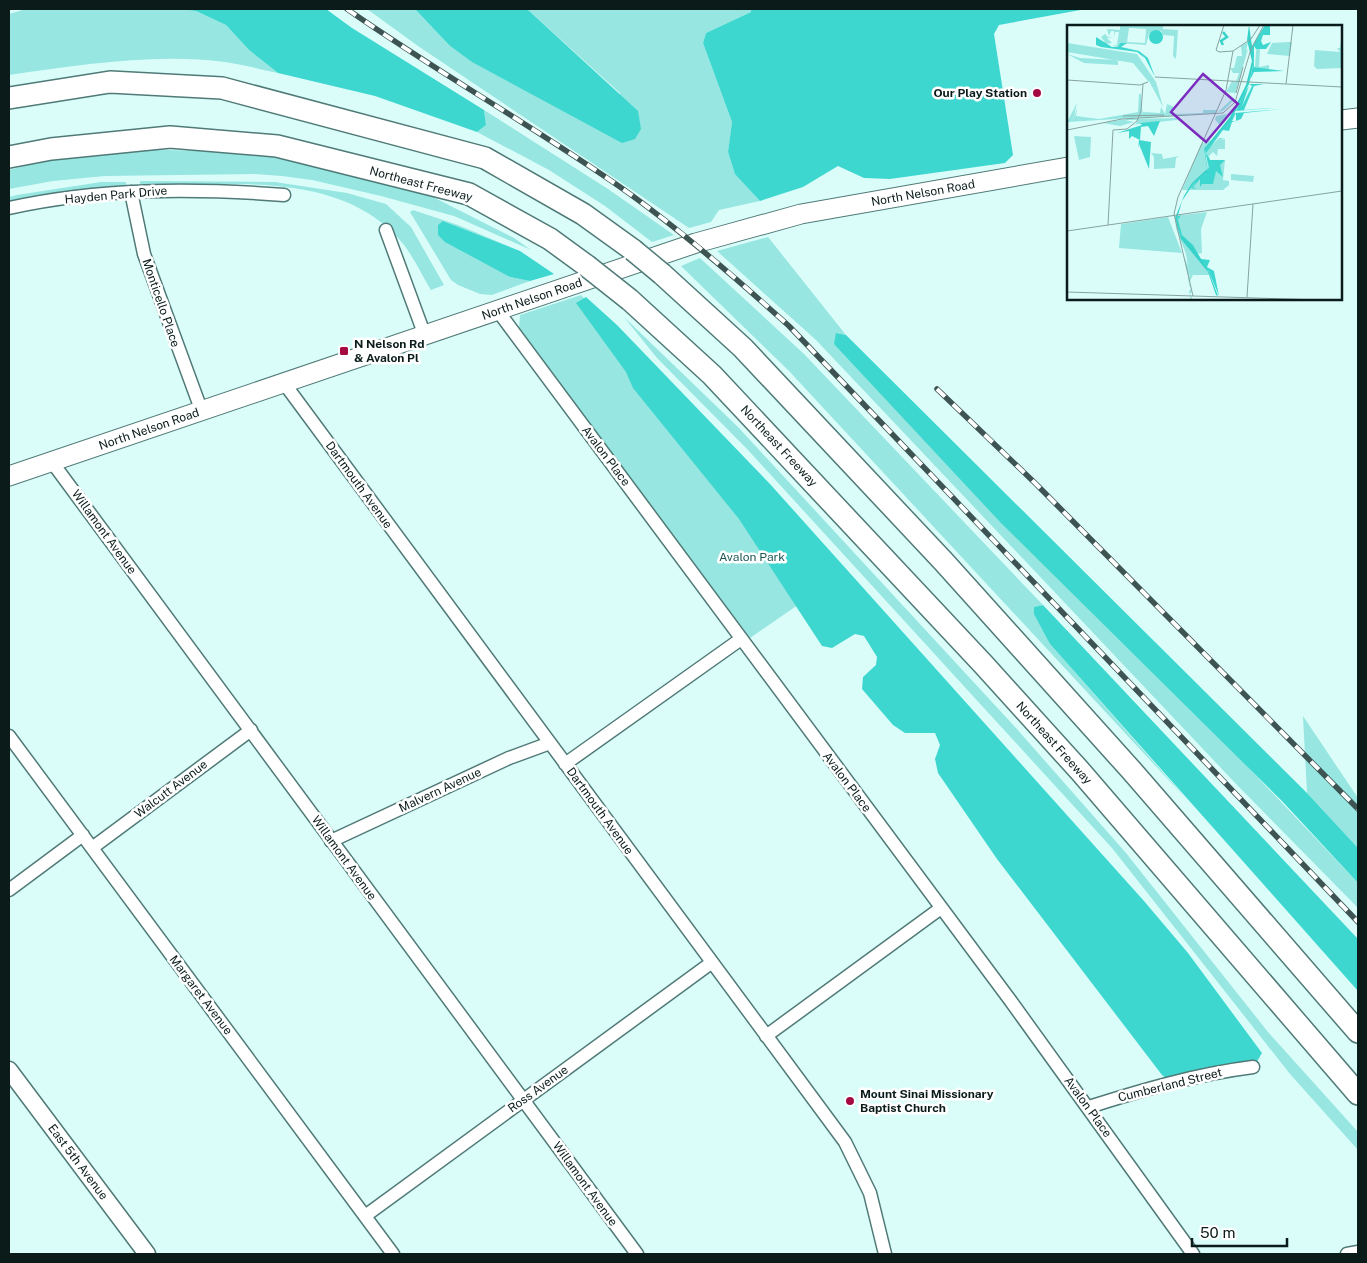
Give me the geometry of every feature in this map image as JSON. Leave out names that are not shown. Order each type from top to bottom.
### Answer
[{"type":"highway","points":[[9,98],[110,82],[222,88],[486,158],[583,214],[633,250],[662,274],[749,355],[937,555],[1132,771],[1358,1032]]},
{"type":"highway","points":[[9,89],[91,86]]},
{"type":"highway","name":"Northeast Freeway","points":[[12,157],[51,149],[170,137],[277,146],[469,194],[550,240],[630,300],[712,375],[978,658],[1246,962],[1358,1094]]},
{"type":"highway","points":[[1246,962],[1308,1045],[1358,1106]]},
{"type":"highway","points":[[1334,1004],[1358,1016]]},
{"type":"main road","points":[[1342,120],[1358,118]]},
{"type":"main road","name":"North Nelson Road","points":[[9,476],[202,412],[643,260],[765,223],[819,211],[1067,167]]},
{"type":"main road","name":"East 5th Avenue","points":[[9,1070],[147,1254]]},
{"type":"street","name":"Hayden Park Drive","points":[[9,208],[160,189],[284,195]]},
{"type":"street","name":"Monticello Place","points":[[131,192],[144,254],[202,412]]},
{"type":"street","points":[[386,230],[425,336]]},
{"type":"street","name":"Avalon Place","points":[[498,311],[1089,1108],[1193,1254]]},
{"type":"street","name":"Dartmouth Avenue","points":[[284,383],[852,1155],[870,1193],[885,1254]]},
{"type":"street","name":"Willamont Avenue","points":[[52,462],[637,1254]]},
{"type":"street","points":[[565,764],[741,639]]},
{"type":"street","name":"Walcutt Avenue","points":[[92,848],[251,730]]},
{"type":"street","name":"Margaret Avenue","points":[[9,736],[393,1254]]},
{"type":"street","name":"Malvern Avenue","points":[[331,841],[509,758],[550,743]]},
{"type":"street","points":[[9,890],[83,835]]},
{"type":"street","points":[[766,1036],[941,908]]},
{"type":"street","name":"Ross Avenue","points":[[365,1216],[711,963]]},
{"type":"street","name":"Cumberland Street","points":[[1089,1108],[1142,1091],[1224,1071],[1253,1067]]},
{"type":"street","points":[[1348,1254],[1358,1252]]},
{"type":"green space","points":[[26,9],[179,9],[196,11],[226,25],[249,50],[278,73],[225,62],[171,59],[117,61],[9,75],[9,14]]},
{"type":"green space","points":[[367,9],[415,9],[449,45],[621,94],[527,9],[751,9],[751,12],[706,33],[703,43],[732,122],[728,152],[735,173],[760,201],[719,210],[711,222],[689,228],[418,46]]},
{"type":"green space","points":[[484,110],[608,189],[674,235],[652,242],[605,206],[549,170],[477,132],[486,125]]},
{"type":"green space","points":[[137,149],[229,152],[280,157],[427,194],[514,238],[531,250],[454,216],[381,196],[312,180],[282,176],[255,174],[105,176],[53,181],[9,189],[9,170],[47,160]]},
{"type":"green space","points":[[140,181],[275,182],[347,193],[386,204],[411,227],[444,285],[431,290],[399,239],[374,217],[344,201],[312,191],[278,186],[242,184],[140,188]]},
{"type":"green space","points":[[101,182],[126,182],[126,188],[9,204],[9,197],[17,195]]},
{"type":"green space","points":[[413,210],[458,225],[520,251],[443,221],[510,277],[530,281],[492,295],[480,294],[458,285],[451,280],[410,212]]},
{"type":"green space","points":[[768,237],[846,335],[836,333],[1358,883],[1358,908],[1238,786],[816,340],[717,251]]},
{"type":"green space","points":[[700,258],[804,354],[1043,605],[1034,607],[1050,644],[1189,802],[789,371],[681,266]]},
{"type":"green space","name":"Avalon Park","points":[[581,295],[822,560],[818,591],[750,638],[519,329],[520,315]]},
{"type":"green space","points":[[624,317],[738,427],[1016,728],[1126,853],[1268,1032],[1358,1132],[1358,1150],[1290,1074],[1112,848],[748,450],[657,358]]},
{"type":"green space","points":[[1303,716],[1358,798],[1358,848],[1307,793]]},
{"type":"shaded area","points":[[179,9],[326,9],[352,28],[484,110],[486,125],[477,132],[375,96],[278,73],[249,50],[226,25],[196,11]]},
{"type":"shaded area","points":[[415,9],[527,9],[638,111],[641,129],[635,139],[622,143],[472,62],[449,45]]},
{"type":"shaded area","points":[[751,9],[1086,9],[999,25],[994,34],[1013,155],[1005,163],[890,179],[864,178],[838,166],[803,187],[760,201],[735,174],[728,152],[732,122],[703,43],[706,33],[751,12]]},
{"type":"shaded area","points":[[443,221],[520,251],[554,274],[530,281],[510,277],[445,242],[438,235],[438,225]]},
{"type":"shaded area","points":[[586,297],[617,325],[770,484],[1144,901],[1188,953],[1262,1053],[1256,1063],[1171,1082],[1162,1075],[997,859],[938,773],[935,759],[940,745],[935,733],[905,733],[893,725],[862,689],[863,677],[876,665],[877,657],[864,636],[855,634],[832,648],[822,646],[739,519],[633,388],[626,372],[576,303]]},
{"type":"shaded area","points":[[836,333],[846,335],[1307,793],[1358,848],[1358,883],[1282,801],[1001,523],[834,344]]},
{"type":"shaded area","points":[[1043,605],[1358,939],[1358,991],[1050,644],[1034,614],[1034,607]]},
{"type":"railway","points":[[347,9],[623,189],[708,255],[789,326],[1358,922]]},
{"type":"railway","points":[[937,389],[1036,484],[1358,809]]},
{"type":"place","name":"Our Play Station","points":[[1037,93]]},
{"type":"place","name":"N Nelson Rd & Avalon Pl","points":[[344,351]]},
{"type":"place","name":"Mount Sinai Missionary Baptist Church","points":[[850,1101]]}]
